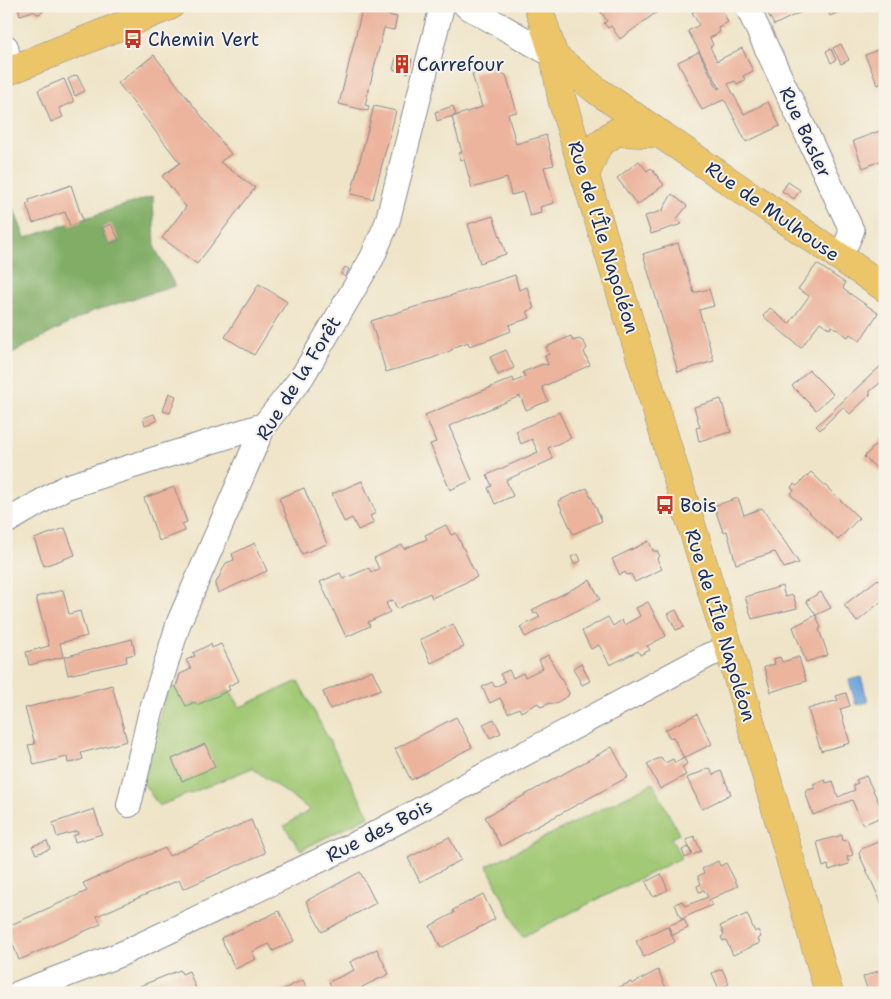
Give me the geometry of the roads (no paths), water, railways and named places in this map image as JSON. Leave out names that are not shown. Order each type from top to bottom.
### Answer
[{"type":"main road","points":[[7,63],[170,6]]},
{"type":"main road","name":"Rue de l'Île Napoléon","points":[[538,6],[554,56],[562,100],[729,648],[829,993]]},
{"type":"main road","name":"Rue de Mulhouse","points":[[554,56],[596,90],[885,288]]},
{"type":"main road","points":[[585,176],[598,145],[616,132],[661,134]]},
{"type":"street","name":"Rue de la Forêt","points":[[129,805],[150,715],[179,622],[264,425],[302,377],[372,258],[387,223],[442,6]]},
{"type":"street","points":[[466,6],[554,56]]},
{"type":"street","name":"Rue Basler","points":[[747,6],[852,231],[840,258]]},
{"type":"street","points":[[6,522],[66,487],[264,425]]},
{"type":"street","name":"Rue des Bois","points":[[19,993],[121,954],[366,839],[709,655],[729,648]]},
{"type":"water","points":[[861,677],[868,702],[856,705],[849,680]]},
{"type":"place","name":"Chemin Vert","points":[[133,39]]},
{"type":"place","name":"Carrefour","points":[[402,64]]},
{"type":"place","name":"Bois","points":[[665,505]]}]
